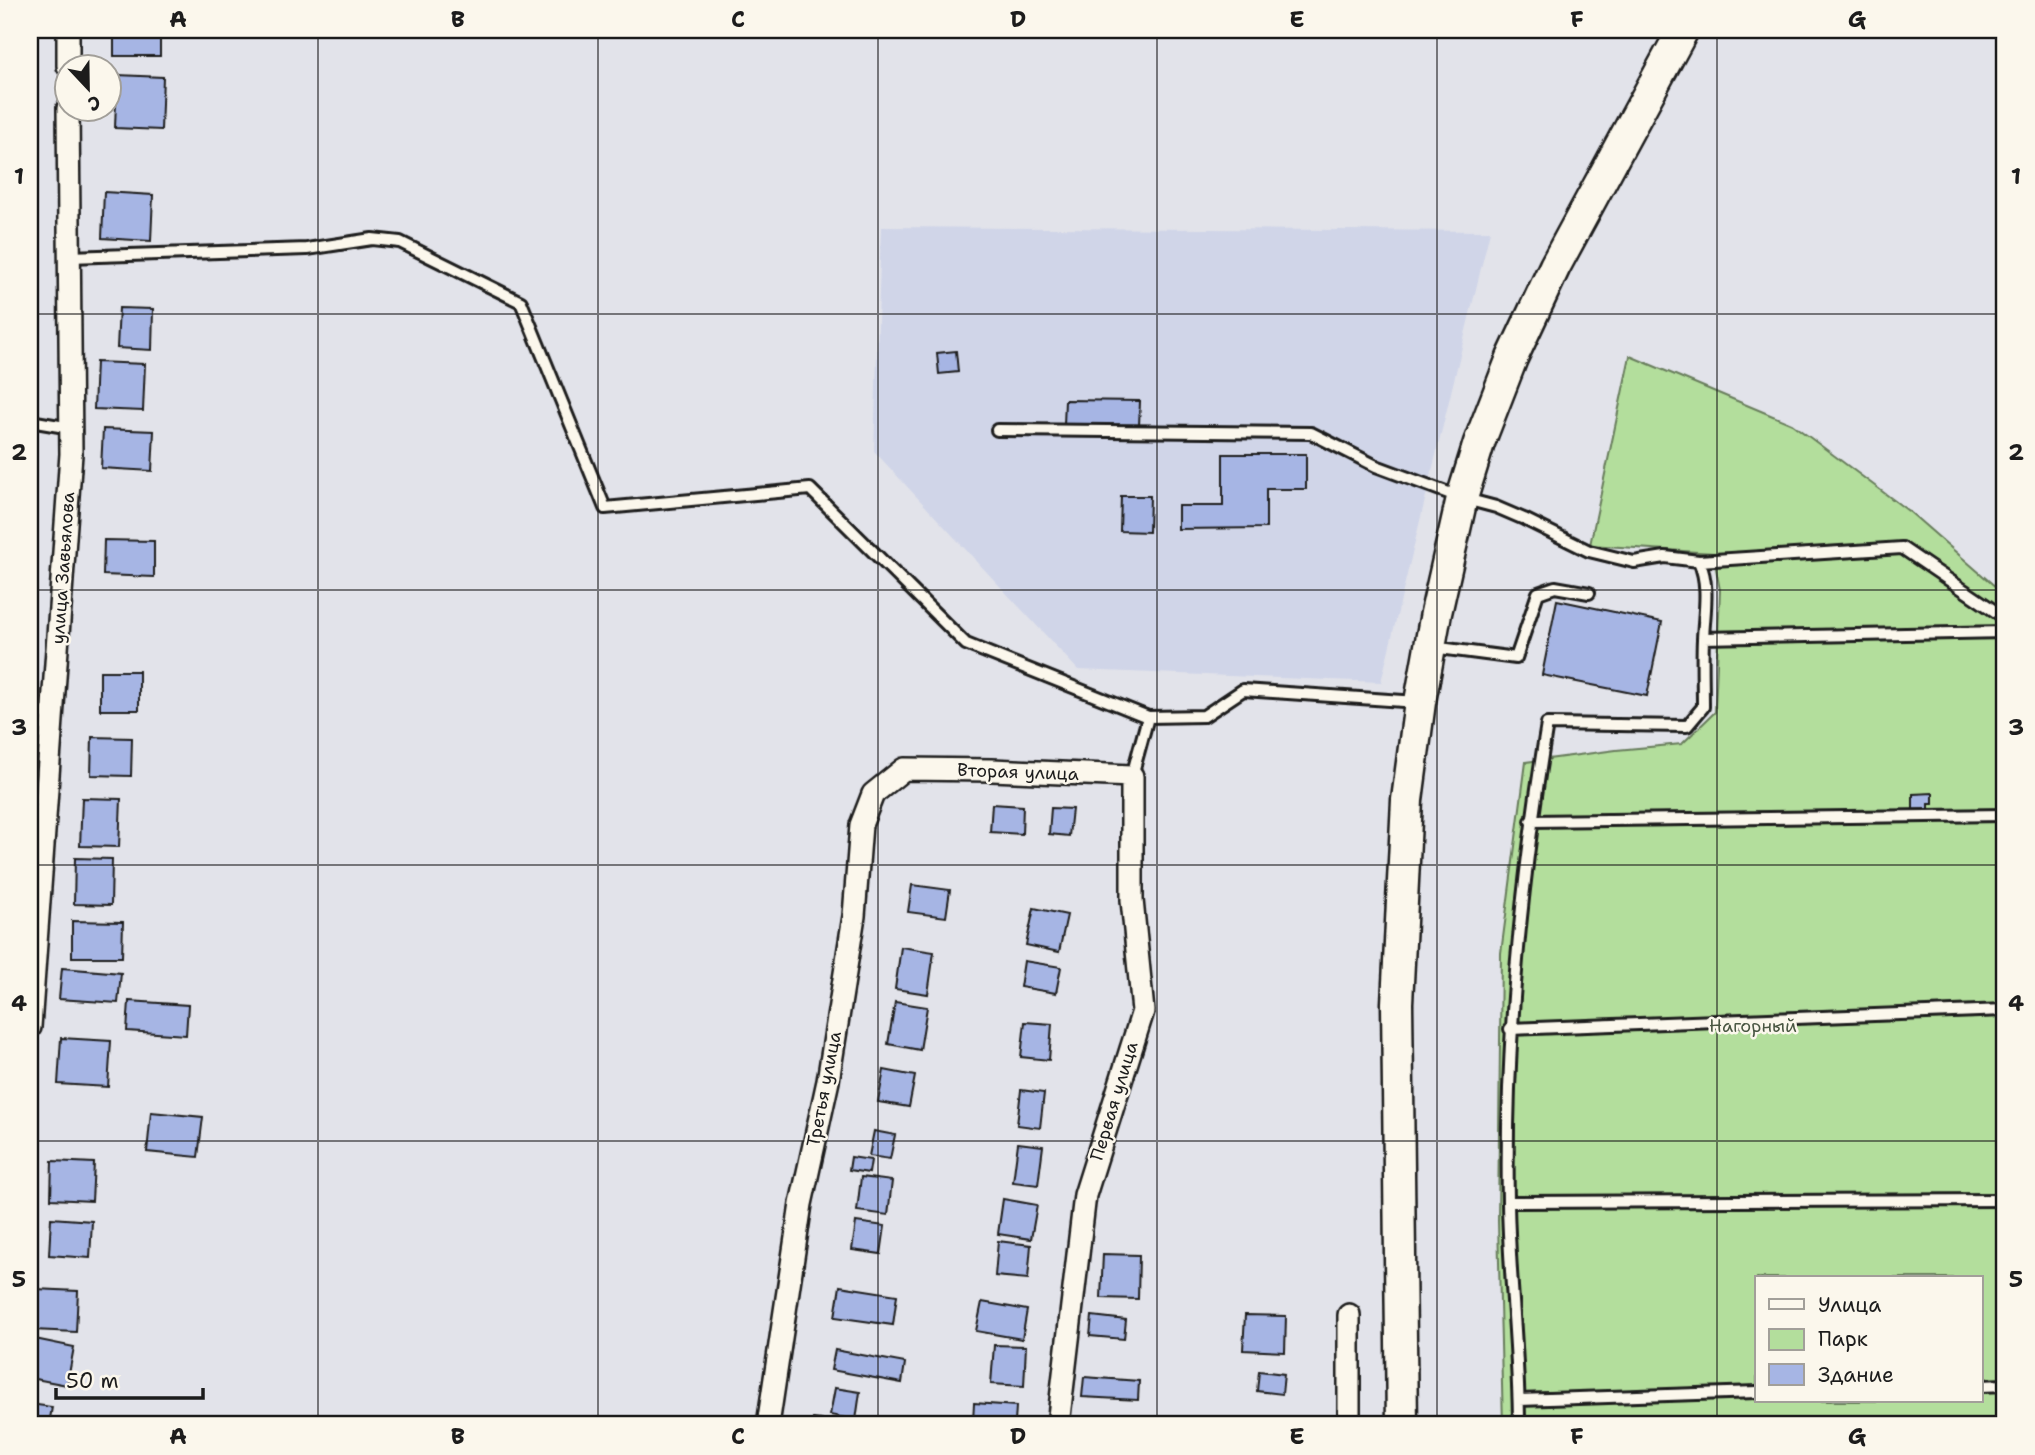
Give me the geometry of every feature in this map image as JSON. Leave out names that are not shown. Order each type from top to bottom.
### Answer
[{"type":"main road","points":[[1402,1425],[1397,1003],[1407,800],[1430,646],[1462,498],[1479,443],[1512,358],[1555,266],[1683,30]]},
{"type":"street","points":[[68,30],[68,52]]},
{"type":"street","name":"улица Завьялова","points":[[30,1027],[71,454],[68,122]]},
{"type":"street","name":"Вторая улица","points":[[904,769],[1132,776]]},
{"type":"street","name":"Третья улица","points":[[768,1425],[801,1203],[828,1081],[854,916],[861,825],[873,794],[904,769]]},
{"type":"street","name":"Первая улица","points":[[1058,1425],[1085,1195],[1143,1011],[1132,900],[1132,776]]},
{"type":"street","points":[[1349,1315],[1349,1425]]},
{"type":"lane","points":[[69,257],[307,249],[372,239],[400,242],[521,302],[605,508],[810,489],[967,644],[1148,717],[1204,716],[1243,690],[1420,702]]},
{"type":"lane","points":[[30,421],[71,428]]},
{"type":"lane","points":[[997,430],[1311,433],[1376,466],[1462,498],[1496,507],[1589,551],[1634,562],[1665,557],[1699,561],[1902,548],[2005,618]]},
{"type":"lane","points":[[1518,1425],[1519,1400],[1508,1202],[1510,1030],[1531,821],[1548,724],[1687,726],[1703,707],[1705,574],[1699,561]]},
{"type":"lane","points":[[1430,646],[1516,658],[1538,593],[1555,587],[1590,593]]},
{"type":"lane","points":[[1703,638],[2005,632]]},
{"type":"lane","points":[[1132,776],[1148,717]]},
{"type":"lane","points":[[1531,821],[2005,815]]},
{"type":"lane","points":[[1510,1030],[2005,1010]]},
{"type":"lane","points":[[1508,1202],[2005,1200]]},
{"type":"lane","points":[[1982,1386],[2005,1385]]},
{"type":"lane","points":[[1519,1400],[1755,1392]]},
{"type":"shaded area","points":[[881,227],[1490,231],[1381,682],[1078,670],[874,451]]},
{"type":"green space","name":"Нагорный","points":[[1630,356],[1792,424],[1911,513],[2005,595],[2005,1425],[1503,1425],[1498,1221],[1501,953],[1526,762],[1682,744],[1715,712],[1720,590],[1713,553],[1590,545]]},
{"type":"building","points":[[114,30],[160,30],[160,56],[122,56],[122,52],[114,52]]},
{"type":"building","points":[[30,49],[35,50],[33,71],[30,70]]},
{"type":"building","points":[[122,75],[163,77],[161,130],[115,128],[115,122],[122,122]]},
{"type":"building","points":[[104,192],[153,195],[151,241],[102,238]]},
{"type":"building","points":[[119,308],[153,309],[152,350],[117,348]]},
{"type":"building","points":[[956,351],[958,372],[939,374],[937,353]]},
{"type":"building","points":[[96,362],[145,364],[143,411],[94,409]]},
{"type":"building","points":[[1065,400],[1140,401],[1139,426],[1064,425]]},
{"type":"building","points":[[103,429],[154,431],[152,471],[101,468]]},
{"type":"building","points":[[1223,454],[1306,454],[1306,489],[1266,489],[1266,528],[1178,529],[1178,506],[1223,506]]},
{"type":"building","points":[[1121,496],[1150,496],[1149,532],[1120,531]]},
{"type":"building","points":[[104,540],[154,541],[154,577],[103,575]]},
{"type":"building","points":[[1557,600],[1662,622],[1647,696],[1542,675]]},
{"type":"building","points":[[100,671],[139,671],[139,710],[100,710]]},
{"type":"building","points":[[92,737],[132,738],[131,776],[91,775]]},
{"type":"building","points":[[1933,793],[1933,804],[1929,804],[1929,812],[1913,812],[1913,794]]},
{"type":"building","points":[[82,798],[121,799],[119,847],[80,846]]},
{"type":"building","points":[[992,804],[1023,806],[1022,834],[990,832]]},
{"type":"building","points":[[1051,808],[1072,809],[1069,836],[1049,834]]},
{"type":"building","points":[[75,858],[112,859],[111,905],[74,904]]},
{"type":"building","points":[[912,885],[950,890],[946,917],[908,912]]},
{"type":"building","points":[[1034,908],[1067,915],[1059,952],[1026,945]]},
{"type":"building","points":[[72,921],[123,922],[122,957],[72,957]]},
{"type":"building","points":[[901,947],[934,952],[928,994],[895,989]]},
{"type":"building","points":[[1024,961],[1061,967],[1056,993],[1020,987]]},
{"type":"building","points":[[62,968],[121,973],[118,1003],[59,999]]},
{"type":"building","points":[[129,1001],[188,1005],[186,1035],[127,1031]]},
{"type":"building","points":[[895,1002],[927,1007],[920,1050],[888,1044]]},
{"type":"building","points":[[1025,1022],[1052,1024],[1049,1060],[1021,1057]]},
{"type":"building","points":[[61,1038],[111,1041],[108,1087],[58,1084]]},
{"type":"building","points":[[884,1070],[915,1076],[909,1107],[878,1102]]},
{"type":"building","points":[[1021,1090],[1044,1093],[1040,1128],[1017,1125]]},
{"type":"building","points":[[151,1112],[203,1117],[198,1157],[147,1152]]},
{"type":"building","points":[[874,1131],[895,1135],[890,1159],[869,1156]]},
{"type":"building","points":[[1018,1143],[1043,1146],[1038,1185],[1013,1182]]},
{"type":"building","points":[[851,1157],[871,1160],[869,1173],[849,1170]]},
{"type":"building","points":[[52,1161],[94,1163],[92,1201],[51,1199]]},
{"type":"building","points":[[861,1177],[892,1181],[888,1215],[857,1211]]},
{"type":"building","points":[[1003,1199],[1037,1205],[1031,1239],[998,1234]]},
{"type":"building","points":[[51,1218],[92,1221],[90,1258],[49,1255]]},
{"type":"building","points":[[856,1222],[885,1226],[881,1254],[852,1250]]},
{"type":"building","points":[[998,1241],[1031,1245],[1028,1279],[995,1276]]},
{"type":"building","points":[[1103,1254],[1139,1255],[1138,1299],[1101,1298]]},
{"type":"building","points":[[840,1286],[897,1295],[893,1325],[835,1317]]},
{"type":"building","points":[[35,1289],[78,1291],[76,1332],[33,1330]]},
{"type":"building","points":[[982,1302],[1027,1310],[1022,1339],[976,1331]]},
{"type":"building","points":[[1245,1315],[1286,1316],[1285,1352],[1243,1350]]},
{"type":"building","points":[[1092,1316],[1126,1320],[1124,1339],[1090,1336]]},
{"type":"building","points":[[30,1338],[74,1347],[67,1385],[30,1378]]},
{"type":"building","points":[[994,1345],[1026,1346],[1024,1386],[991,1384]]},
{"type":"building","points":[[835,1350],[905,1363],[902,1383],[831,1370]]},
{"type":"building","points":[[1259,1371],[1284,1374],[1282,1394],[1257,1391]]},
{"type":"building","points":[[1084,1377],[1139,1381],[1138,1400],[1082,1397]]},
{"type":"building","points":[[835,1388],[860,1392],[856,1420],[830,1415]]},
{"type":"building","points":[[974,1403],[1016,1406],[1015,1423],[973,1421]]},
{"type":"building","points":[[30,1404],[52,1407],[49,1425],[30,1425]]},
{"type":"building","points":[[1249,1418],[1287,1419],[1287,1425],[1249,1425]]},
{"type":"building","points":[[813,1419],[857,1425],[812,1425]]},
{"type":"building","points":[[1080,1419],[1116,1423],[1116,1425],[1079,1425]]}]
